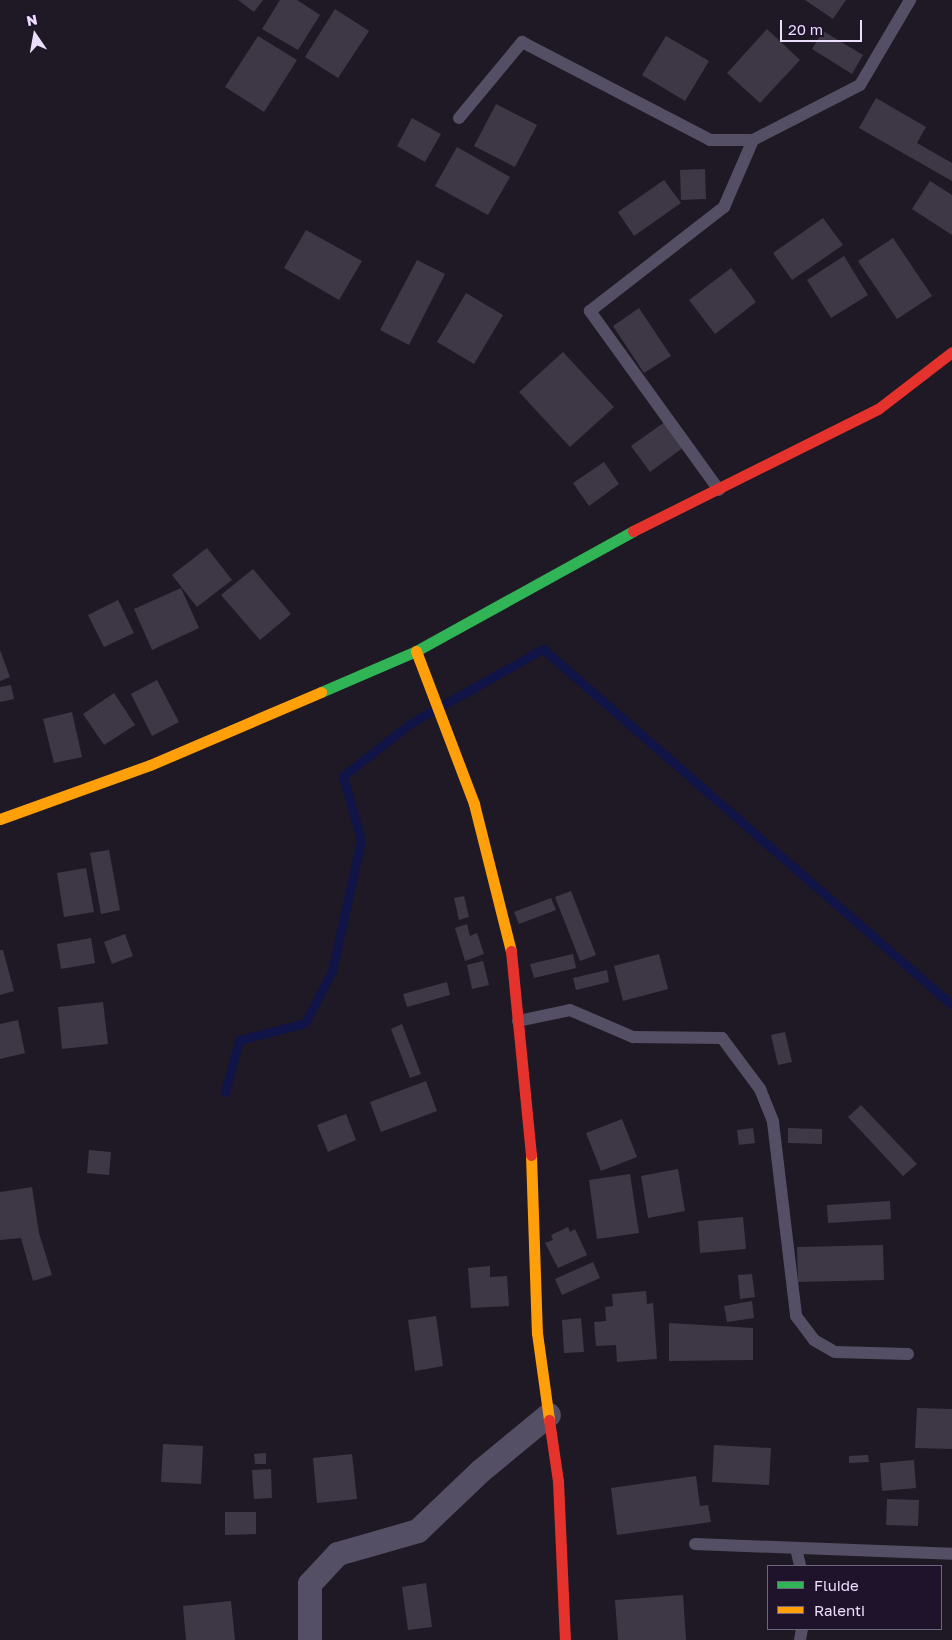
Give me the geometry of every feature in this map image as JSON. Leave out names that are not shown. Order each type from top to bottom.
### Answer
[{"type":"main road","points":[[0,819],[150,765],[416,651],[579,558],[719,490],[878,409],[952,352]]},
{"type":"main road","points":[[416,651],[474,804],[513,959],[533,1181],[537,1333],[558,1480],[566,1640]]},
{"type":"street","points":[[310,1640],[310,1584],[338,1554],[418,1531],[481,1471],[549,1415]]},
{"type":"lane","points":[[459,118],[522,42],[710,140],[753,140],[860,85],[910,0]]},
{"type":"lane","points":[[719,490],[590,311],[724,207],[753,140]]},
{"type":"lane","points":[[518,1021],[570,1010],[633,1037],[722,1038],[760,1089],[773,1122],[796,1316],[814,1340],[835,1352],[908,1354]]},
{"type":"lane","points":[[695,1544],[952,1554]]},
{"type":"lane","points":[[796,1548],[800,1565]]},
{"type":"building","points":[[238,0],[263,0],[254,12]]},
{"type":"building","points":[[280,0],[297,0],[320,15],[298,50],[262,29]]},
{"type":"building","points":[[805,0],[846,0],[833,19]]},
{"type":"building","points":[[335,9],[369,31],[338,78],[305,57]]},
{"type":"building","points":[[767,29],[800,60],[760,103],[727,73]]},
{"type":"building","points":[[823,31],[863,55],[852,74],[812,49]]},
{"type":"building","points":[[258,36],[297,60],[264,112],[225,87]]},
{"type":"building","points":[[666,36],[709,61],[685,101],[642,75]]},
{"type":"building","points":[[876,98],[926,127],[917,143],[952,163],[952,181],[859,128]]},
{"type":"building","points":[[496,104],[537,125],[515,167],[474,146]]},
{"type":"building","points":[[412,118],[441,134],[425,162],[397,146]]},
{"type":"building","points":[[457,147],[510,177],[488,215],[435,186]]},
{"type":"building","points":[[705,169],[706,199],[681,200],[680,170]]},
{"type":"building","points":[[664,180],[681,203],[634,236],[618,212]]},
{"type":"building","points":[[930,181],[952,195],[952,235],[912,209]]},
{"type":"building","points":[[823,218],[843,245],[792,280],[773,253]]},
{"type":"building","points":[[306,230],[362,261],[339,300],[284,268]]},
{"type":"building","points":[[893,238],[932,296],[897,319],[858,261]]},
{"type":"building","points":[[844,256],[868,295],[831,318],[807,280]]},
{"type":"building","points":[[417,260],[445,274],[409,345],[380,330]]},
{"type":"building","points":[[731,268],[756,302],[715,334],[689,300]]},
{"type":"building","points":[[466,293],[503,315],[474,364],[437,342]]},
{"type":"building","points":[[639,308],[671,356],[644,373],[613,326]]},
{"type":"building","points":[[563,352],[614,407],[570,447],[519,392]]},
{"type":"building","points":[[666,421],[684,447],[650,472],[631,446]]},
{"type":"building","points":[[604,462],[619,484],[589,506],[573,483]]},
{"type":"building","points":[[207,548],[232,580],[197,607],[172,575]]},
{"type":"building","points":[[253,569],[291,614],[260,640],[221,595]]},
{"type":"building","points":[[181,588],[199,628],[152,650],[134,609]]},
{"type":"building","points":[[118,600],[134,633],[104,647],[88,615]]},
{"type":"building","points":[[0,650],[10,677],[0,681]]},
{"type":"building","points":[[157,680],[179,722],[152,736],[131,694]]},
{"type":"building","points":[[11,685],[14,699],[0,702],[0,687]]},
{"type":"building","points":[[114,693],[135,725],[104,745],[83,714]]},
{"type":"building","points":[[72,712],[82,757],[54,763],[43,719]]},
{"type":"building","points":[[109,850],[120,910],[101,914],[90,853]]},
{"type":"building","points":[[86,868],[94,912],[64,917],[57,873]]},
{"type":"building","points":[[571,891],[596,955],[580,961],[555,897]]},
{"type":"building","points":[[464,896],[469,917],[459,920],[454,898]]},
{"type":"building","points":[[551,898],[556,910],[519,924],[514,912]]},
{"type":"building","points":[[467,924],[470,936],[477,933],[484,954],[465,961],[455,928]]},
{"type":"building","points":[[125,934],[133,956],[112,964],[104,942]]},
{"type":"building","points":[[91,938],[95,963],[61,969],[57,944]]},
{"type":"building","points":[[0,950],[3,950],[14,991],[0,995]]},
{"type":"building","points":[[573,954],[576,968],[534,978],[530,964]]},
{"type":"building","points":[[659,954],[668,989],[623,1001],[614,966]]},
{"type":"building","points":[[483,961],[489,985],[472,989],[467,965]]},
{"type":"building","points":[[607,970],[609,982],[576,990],[573,978]]},
{"type":"building","points":[[447,982],[450,995],[407,1007],[403,994]]},
{"type":"building","points":[[103,1002],[108,1044],[62,1049],[58,1007]]},
{"type":"building","points":[[18,1020],[25,1053],[0,1059],[0,1024]]},
{"type":"building","points":[[402,1024],[421,1074],[410,1078],[391,1029]]},
{"type":"building","points":[[785,1032],[792,1062],[778,1065],[771,1035]]},
{"type":"building","points":[[426,1081],[437,1111],[381,1132],[370,1102]]},
{"type":"building","points":[[861,1105],[917,1164],[903,1176],[848,1117]]},
{"type":"building","points":[[346,1114],[356,1140],[328,1152],[317,1125]]},
{"type":"building","points":[[622,1119],[637,1157],[601,1171],[586,1133]]},
{"type":"building","points":[[753,1128],[755,1143],[739,1145],[737,1130]]},
{"type":"building","points":[[788,1128],[822,1129],[822,1144],[788,1143]]},
{"type":"building","points":[[89,1150],[111,1152],[109,1175],[87,1173]]},
{"type":"building","points":[[678,1169],[685,1211],[648,1218],[641,1176]]},
{"type":"building","points":[[630,1174],[639,1233],[597,1239],[589,1180]]},
{"type":"building","points":[[32,1187],[39,1233],[52,1275],[33,1281],[21,1238],[0,1240],[0,1192]]},
{"type":"building","points":[[890,1201],[891,1219],[828,1223],[827,1205]]},
{"type":"building","points":[[743,1217],[746,1249],[700,1253],[698,1221]]},
{"type":"building","points":[[568,1227],[570,1232],[575,1229],[587,1255],[558,1268],[545,1243],[553,1240],[551,1235]]},
{"type":"building","points":[[883,1245],[884,1280],[798,1282],[797,1247]]},
{"type":"building","points":[[593,1262],[600,1278],[562,1295],[555,1279]]},
{"type":"building","points":[[490,1266],[490,1277],[507,1276],[509,1306],[471,1308],[468,1268]]},
{"type":"building","points":[[752,1274],[755,1297],[740,1299],[738,1275]]},
{"type":"building","points":[[646,1291],[647,1304],[653,1303],[657,1359],[617,1362],[616,1345],[596,1346],[594,1322],[606,1321],[605,1307],[613,1306],[612,1294]]},
{"type":"building","points":[[752,1301],[754,1318],[727,1322],[724,1306]]},
{"type":"building","points":[[436,1316],[443,1366],[415,1371],[408,1320]]},
{"type":"building","points":[[581,1318],[584,1352],[564,1353],[562,1320]]},
{"type":"building","points":[[669,1323],[753,1328],[753,1360],[669,1361]]},
{"type":"building","points":[[917,1408],[952,1409],[952,1449],[915,1448]]},
{"type":"building","points":[[163,1444],[203,1446],[201,1484],[161,1482]]},
{"type":"building","points":[[714,1445],[771,1448],[769,1485],[712,1482]]},
{"type":"building","points":[[266,1453],[266,1464],[255,1464],[254,1454]]},
{"type":"building","points":[[352,1454],[357,1499],[317,1503],[313,1458]]},
{"type":"building","points":[[868,1455],[869,1462],[849,1463],[849,1456]]},
{"type":"building","points":[[914,1460],[916,1488],[882,1491],[880,1463]]},
{"type":"building","points":[[271,1469],[272,1498],[254,1499],[252,1470]]},
{"type":"building","points":[[696,1476],[700,1506],[708,1505],[711,1522],[617,1535],[611,1488]]},
{"type":"building","points":[[887,1499],[919,1500],[918,1526],[886,1525]]},
{"type":"building","points":[[225,1512],[256,1512],[256,1534],[225,1535]]},
{"type":"building","points":[[426,1583],[432,1627],[408,1630],[402,1587]]},
{"type":"building","points":[[683,1595],[686,1640],[618,1640],[615,1600]]},
{"type":"building","points":[[231,1601],[235,1640],[186,1640],[183,1606]]},
{"type":"waterway","points":[[225,1092],[239,1040],[305,1023],[332,971],[361,840],[343,776],[411,723],[543,649],[952,1005]]},
{"type":"traffic: fast","points":[[321,692],[416,651],[633,531]]},
{"type":"traffic: slow","points":[[416,651],[474,804],[511,951]]},
{"type":"traffic: slow","points":[[0,819],[150,765],[321,692]]},
{"type":"traffic: slow","points":[[531,1155],[537,1333],[549,1420]]},
{"type":"traffic: jam","points":[[633,531],[878,409],[952,352]]},
{"type":"traffic: jam","points":[[511,951],[531,1155]]},
{"type":"traffic: jam","points":[[549,1420],[558,1481],[565,1640]]}]
